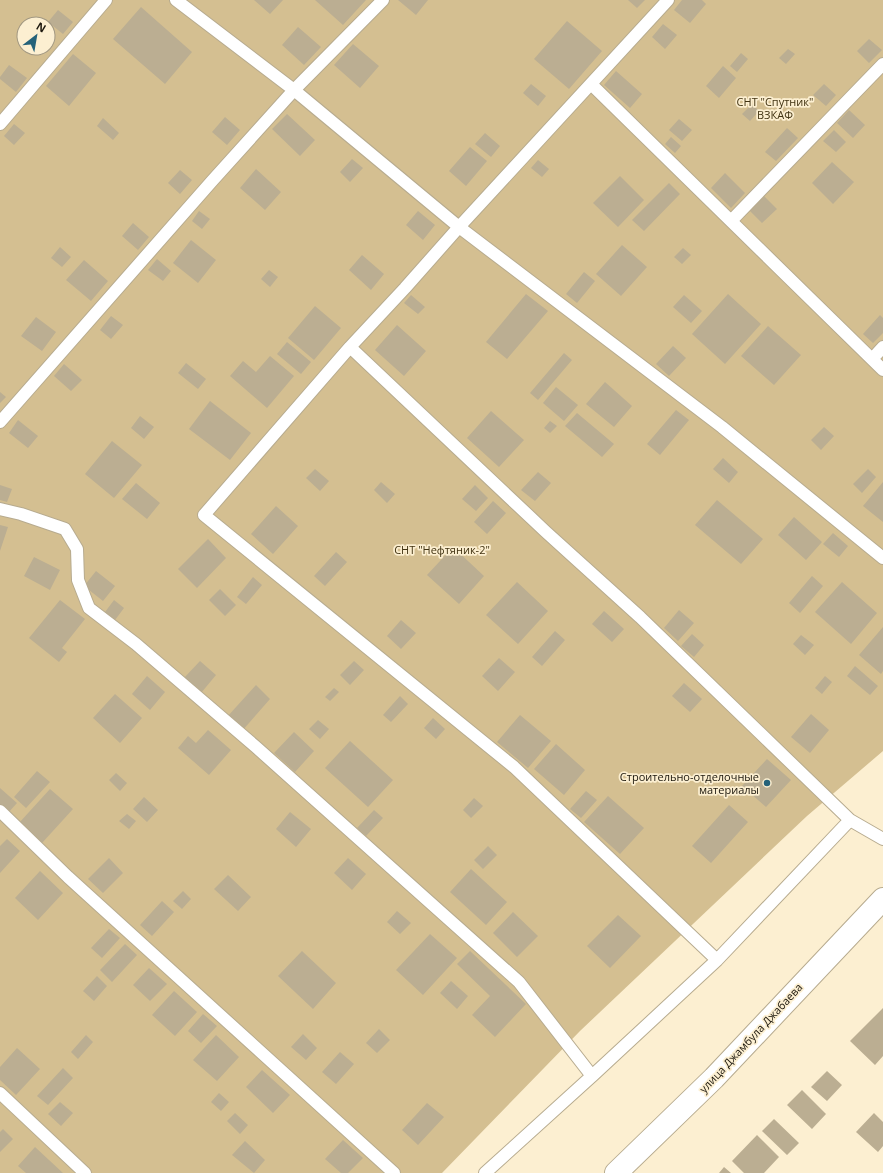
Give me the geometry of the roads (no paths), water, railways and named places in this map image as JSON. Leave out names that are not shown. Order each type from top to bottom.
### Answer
[{"type":"main road","name":"улица Джамбула Джабаева","points":[[616,1173],[714,1078],[883,899]]},
{"type":"lane","points":[[0,124],[106,0]]},
{"type":"lane","points":[[176,0],[294,90],[459,227],[722,427],[883,558]]},
{"type":"lane","points":[[0,422],[294,90],[383,0]]},
{"type":"lane","points":[[668,0],[459,227],[406,288],[350,347],[204,515],[514,767],[717,960]]},
{"type":"lane","points":[[731,221],[883,64]]},
{"type":"lane","points":[[591,84],[883,370]]},
{"type":"lane","points":[[350,347],[546,532],[640,617],[850,820],[883,839]]},
{"type":"lane","points":[[872,358],[883,347]]},
{"type":"lane","points":[[0,509],[21,514],[65,530],[77,549],[78,580],[89,608],[136,644],[256,747],[519,982],[592,1076]]},
{"type":"lane","points":[[0,812],[68,877],[394,1173]]},
{"type":"lane","points":[[485,1173],[717,960],[850,820]]},
{"type":"lane","points":[[0,1093],[85,1173]]},
{"type":"place","name":"Строительно-отделочные материалы","points":[[767,783]]},
{"type":"park label","name":"СНТ \"Спутник\" ВЗКАФ","points":[[775,108]]},
{"type":"park label","name":"СНТ \"Нефтяник-2\"","points":[[442,550]]}]
